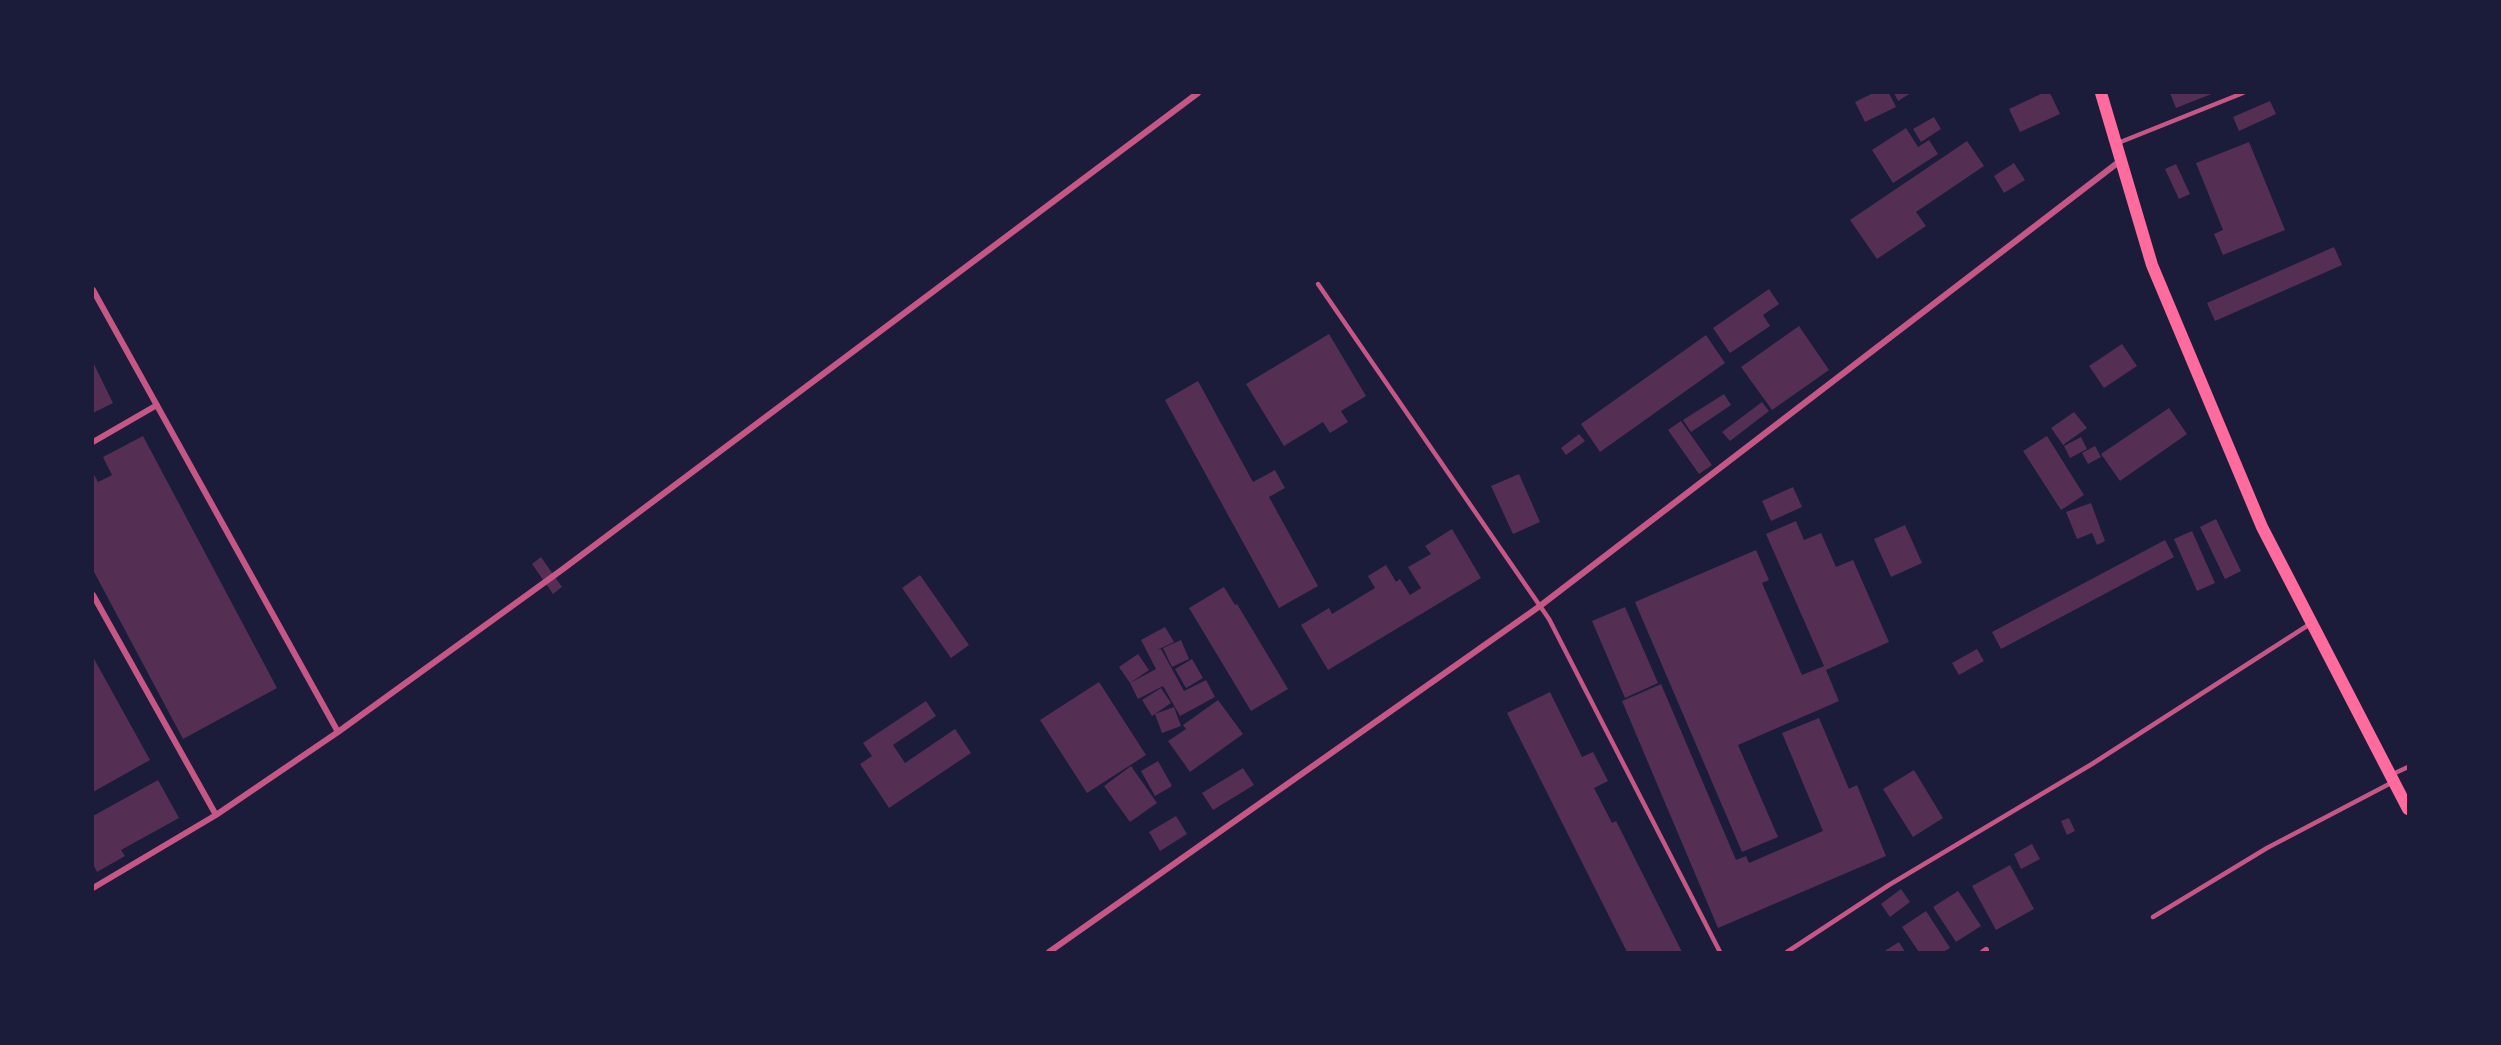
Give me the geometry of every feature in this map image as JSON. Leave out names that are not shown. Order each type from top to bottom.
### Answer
[{"type":"main road","points":[[2100,93],[2156,276],[2262,527],[2408,809]]},
{"type":"street","points":[[93,888],[216,815],[338,732],[563,569],[1198,93]]},
{"type":"street","points":[[1049,952],[1540,606],[2121,161]]},
{"type":"street","points":[[93,290],[338,732]]},
{"type":"street","points":[[93,442],[157,405]]},
{"type":"street","points":[[93,595],[216,815]]},
{"type":"lane","points":[[2116,144],[2243,93]]},
{"type":"lane","points":[[1318,284],[1555,630],[1720,952]]},
{"type":"lane","points":[[1787,952],[1889,885],[2091,764],[2312,623]]},
{"type":"lane","points":[[2153,916],[2408,767]]},
{"type":"building","points":[[1873,93],[1889,93],[1896,107],[1865,122],[1855,102]]},
{"type":"building","points":[[1894,93],[1911,93],[1898,101]]},
{"type":"building","points":[[2043,93],[2050,93],[2060,114],[2020,132],[2009,109]]},
{"type":"building","points":[[2170,93],[2214,93],[2176,108]]},
{"type":"building","points":[[2270,101],[2276,114],[2239,131],[2233,117]]},
{"type":"building","points":[[1934,117],[1941,129],[1921,142],[1913,129]]},
{"type":"building","points":[[1906,128],[1918,147],[1929,140],[1938,154],[1893,183],[1872,150]]},
{"type":"building","points":[[1967,141],[1984,166],[1916,212],[1926,226],[1877,259],[1850,220]]},
{"type":"building","points":[[2249,142],[2285,230],[2223,255],[2214,234],[2223,230],[2196,163]]},
{"type":"building","points":[[2014,163],[2025,180],[2004,193],[1994,176]]},
{"type":"building","points":[[2176,164],[2190,194],[2179,199],[2165,169]]},
{"type":"building","points":[[2334,247],[2342,265],[2215,321],[2207,303]]},
{"type":"building","points":[[1769,289],[1779,304],[1763,315],[1770,326],[1730,353],[1713,328]]},
{"type":"building","points":[[1799,326],[1829,370],[1772,410],[1741,367]]},
{"type":"building","points":[[1329,334],[1366,396],[1341,411],[1348,422],[1330,433],[1323,422],[1284,446],[1246,384]]},
{"type":"building","points":[[1706,335],[1725,363],[1600,452],[1581,424]]},
{"type":"building","points":[[2122,344],[2137,366],[2104,388],[2089,366]]},
{"type":"building","points":[[93,362],[113,403],[93,413]]},
{"type":"building","points":[[1198,381],[1253,482],[1275,470],[1285,488],[1269,497],[1318,586],[1279,608],[1165,400]]},
{"type":"building","points":[[1724,394],[1731,405],[1691,432],[1683,420]]},
{"type":"building","points":[[1762,402],[1769,411],[1730,441],[1722,432]]},
{"type":"building","points":[[2169,408],[2187,434],[2120,481],[2101,454]]},
{"type":"building","points":[[2074,412],[2087,428],[2063,445],[2051,428]]},
{"type":"building","points":[[1681,421],[1712,465],[1699,474],[1668,430]]},
{"type":"building","points":[[1579,434],[1585,441],[1566,455],[1561,448]]},
{"type":"building","points":[[143,436],[277,688],[183,739],[93,570],[93,473],[98,482],[112,475],[103,457]]},
{"type":"building","points":[[2047,436],[2084,495],[2061,510],[2023,451]]},
{"type":"building","points":[[2081,437],[2087,449],[2070,458],[2064,446]]},
{"type":"building","points":[[2095,446],[2101,457],[2088,464],[2082,453]]},
{"type":"building","points":[[1519,474],[1540,522],[1513,534],[1491,486]]},
{"type":"building","points":[[1793,487],[1802,507],[1771,521],[1762,501]]},
{"type":"building","points":[[2091,503],[2105,541],[2097,545],[2092,533],[2077,539],[2066,512]]},
{"type":"building","points":[[2216,519],[2241,571],[2225,579],[2200,527]]},
{"type":"building","points":[[1796,521],[1804,540],[1821,533],[1836,567],[1853,560],[1889,642],[1826,670],[1839,701],[1738,745],[1778,837],[1742,852],[1635,602],[1756,550],[1769,580],[1762,583],[1802,675],[1824,666],[1766,534]]},
{"type":"building","points":[[1905,525],[1922,563],[1891,577],[1874,539]]},
{"type":"building","points":[[1452,529],[1481,578],[1328,670],[1301,625],[1329,608],[1332,614],[1375,588],[1368,576],[1386,565],[1396,582],[1400,579],[1410,595],[1421,588],[1408,567],[1431,554],[1425,546]]},
{"type":"building","points":[[2192,531],[2215,583],[2197,591],[2174,539]]},
{"type":"building","points":[[2165,540],[2174,557],[2001,649],[1992,632]]},
{"type":"building","points":[[541,557],[562,587],[553,594],[532,564]]},
{"type":"building","points":[[920,575],[969,645],[951,658],[902,588]]},
{"type":"building","points":[[1224,587],[1235,605],[1237,604],[1288,689],[1251,711],[1189,608]]},
{"type":"building","points":[[1625,607],[1658,683],[1625,698],[1592,621]]},
{"type":"building","points":[[1165,627],[1174,642],[1157,650],[1161,649],[1184,691],[1206,680],[1215,697],[1180,716],[1163,686],[1138,699],[1130,683],[1156,669],[1141,640]]},
{"type":"building","points":[[1181,640],[1189,659],[1172,667],[1163,648]]},
{"type":"building","points":[[1977,649],[1984,661],[1959,675],[1952,663]]},
{"type":"building","points":[[1138,654],[1149,670],[1130,683],[1119,667]]},
{"type":"building","points":[[93,657],[150,760],[93,792]]},
{"type":"building","points":[[1192,659],[1203,678],[1186,688],[1175,669]]},
{"type":"building","points":[[1099,682],[1146,755],[1087,793],[1040,720]]},
{"type":"building","points":[[1661,684],[1736,860],[1746,856],[1749,863],[1823,831],[1782,733],[1819,718],[1849,789],[1857,785],[1886,856],[1718,928],[1622,701]]},
{"type":"building","points":[[1161,688],[1171,703],[1152,716],[1142,700]]},
{"type":"building","points":[[1550,692],[1582,757],[1593,752],[1608,781],[1594,788],[1612,823],[1616,821],[1682,952],[1627,952],[1507,713]]},
{"type":"building","points":[[1218,700],[1243,734],[1190,772],[1168,741],[1186,729],[1183,725]]},
{"type":"building","points":[[926,701],[936,716],[893,745],[905,763],[955,729],[971,753],[889,808],[860,764],[872,756],[863,743]]},
{"type":"building","points":[[1174,707],[1181,726],[1162,733],[1155,714]]},
{"type":"building","points":[[1158,761],[1172,786],[1155,796],[1141,771]]},
{"type":"building","points":[[1131,766],[1157,803],[1130,822],[1104,786]]},
{"type":"building","points":[[1243,768],[1254,785],[1213,810],[1202,793]]},
{"type":"building","points":[[1914,770],[1943,818],[1913,837],[1883,789]]},
{"type":"building","points":[[158,780],[179,818],[121,850],[125,856],[97,872],[93,864],[93,816]]},
{"type":"building","points":[[1176,816],[1187,834],[1160,851],[1149,832]]},
{"type":"building","points":[[2069,818],[2075,831],[2067,835],[2061,821]]},
{"type":"building","points":[[2032,844],[2040,859],[2021,869],[2014,854]]},
{"type":"building","points":[[2010,865],[2034,909],[1996,930],[1972,886]]},
{"type":"building","points":[[1901,889],[1910,902],[1890,917],[1881,904]]},
{"type":"building","points":[[1958,891],[1981,926],[1956,942],[1933,907]]},
{"type":"building","points":[[1926,911],[1950,948],[1943,952],[1919,952],[1902,927]]},
{"type":"building","points":[[1899,942],[1905,952],[1883,952]]}]
